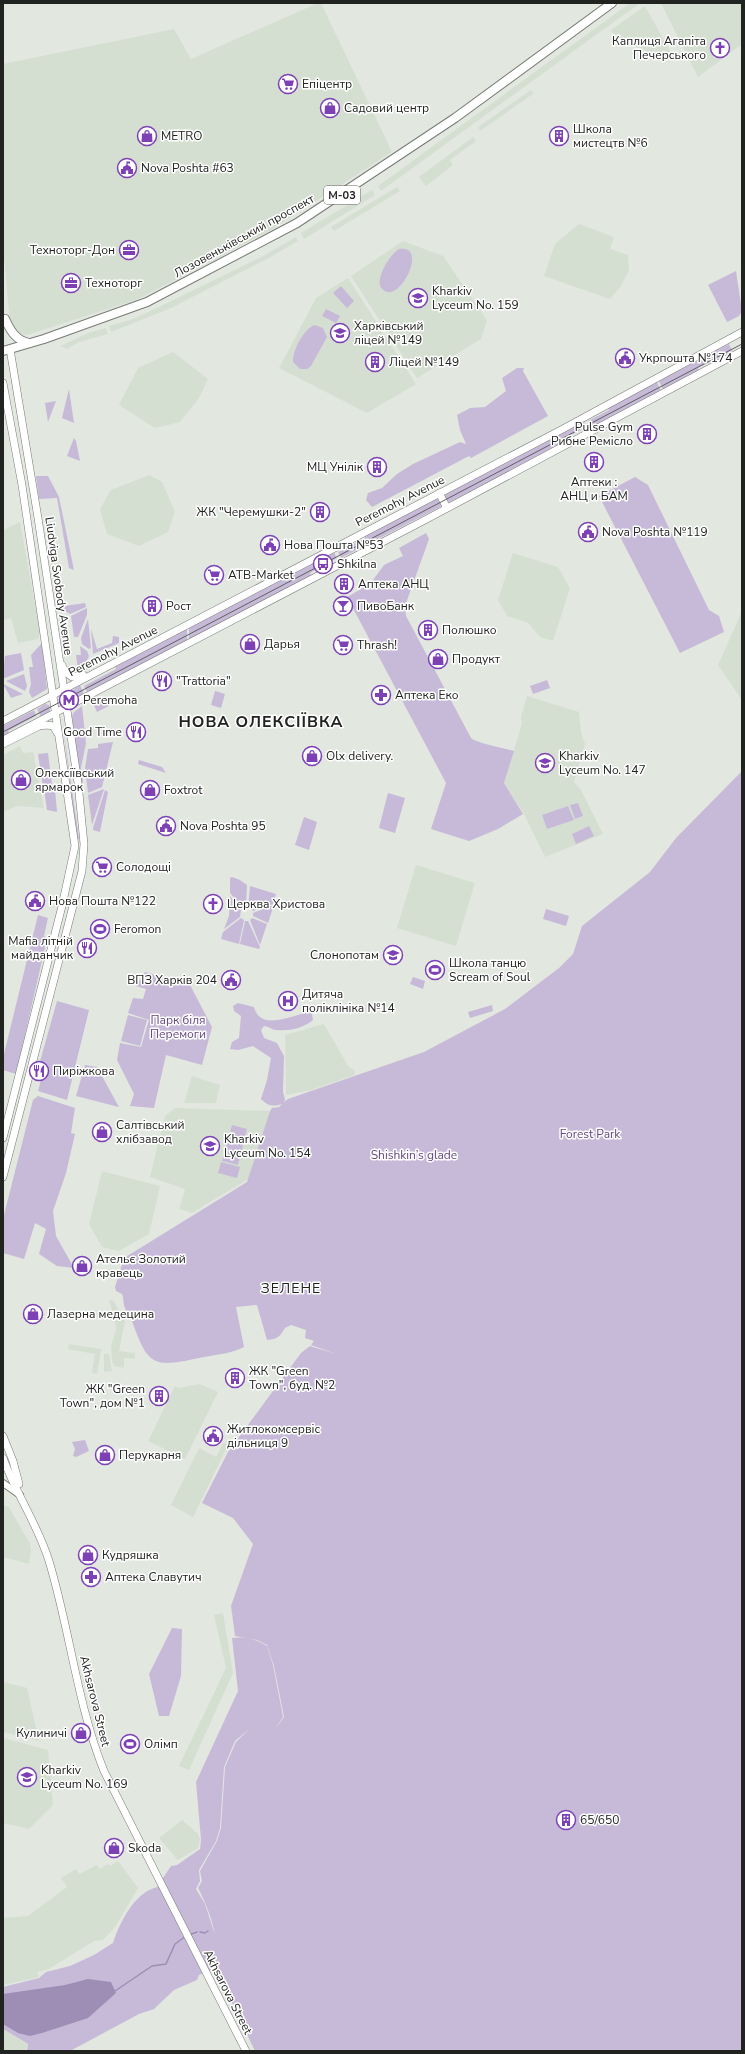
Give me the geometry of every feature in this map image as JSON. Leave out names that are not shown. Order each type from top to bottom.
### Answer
[{"type":"highway","name":"Лозовеньківський проспект","points":[[6,350],[29,344],[147,302],[301,221],[455,118],[612,3]]},
{"type":"highway","points":[[5,319],[14,335],[20,340],[29,344]]},
{"type":"main road","name":"Peremohy Avenue","points":[[3,721],[559,431],[742,332]]},
{"type":"main road","name":"Liudviga Svobody Avenue","points":[[3,1177],[84,857],[78,783],[58,651],[6,350]]},
{"type":"main road","points":[[3,740],[447,508],[742,351]]},
{"type":"main road","name":"Liudviga Svobody Avenue","points":[[3,383],[22,485],[75,840],[60,916],[3,1138]]},
{"type":"main road","points":[[439,493],[447,508]]},
{"type":"main road","points":[[58,651],[65,672],[75,678],[118,658],[123,659]]},
{"type":"main road","points":[[3,744],[44,725],[53,726],[60,737]]},
{"type":"main road","points":[[3,1436],[13,1461],[22,1496]]},
{"type":"main road","points":[[3,1458],[22,1496]]},
{"type":"main road","name":"Akhsarova Street","points":[[22,1496],[41,1537],[51,1566],[89,1726],[99,1760],[246,2051]]},
{"type":"street","points":[[3,1483],[22,1496]]},
{"type":"shaded area","points":[[321,3],[392,152],[271,230],[136,300],[27,335],[16,333],[10,323],[3,245],[3,64],[174,29],[191,59]]},
{"type":"shaded area","points":[[630,3],[640,3],[381,191],[378,186]]},
{"type":"shaded area","points":[[661,3],[742,3],[742,44],[698,77]]},
{"type":"shaded area","points":[[645,6],[673,57],[668,60],[618,39],[611,30]]},
{"type":"shaded area","points":[[531,90],[534,93],[480,131],[478,127]]},
{"type":"shaded area","points":[[473,137],[476,141],[450,160],[453,165],[426,186],[419,177]]},
{"type":"shaded area","points":[[397,187],[400,191],[334,231],[331,227]]},
{"type":"shaded area","points":[[372,190],[375,195],[304,239],[301,233]]},
{"type":"shaded area","points":[[579,224],[614,237],[610,249],[628,255],[629,270],[621,286],[610,299],[544,276],[555,244]]},
{"type":"shaded area","points":[[296,237],[298,241],[267,259],[171,308],[111,332],[109,326],[130,320],[157,308],[265,255]]},
{"type":"shaded area","name":"Kharkiv Lyceum No. 159","points":[[403,241],[443,256],[487,320],[481,339],[417,378],[351,276]]},
{"type":"shaded area","name":"Харківський ліцей №149","points":[[348,278],[416,384],[367,413],[279,368],[316,298]]},
{"type":"shaded area","points":[[106,328],[108,334],[79,342],[67,349],[61,346],[88,333]]},
{"type":"shaded area","points":[[173,352],[208,379],[199,398],[180,422],[155,428],[119,405],[138,368]]},
{"type":"shaded area","points":[[149,475],[162,482],[175,512],[168,532],[139,546],[107,534],[100,509],[111,490]]},
{"type":"shaded area","points":[[20,522],[40,632],[38,639],[18,643],[11,618],[3,620],[3,530]]},
{"type":"shaded area","points":[[513,553],[558,567],[570,588],[553,641],[540,637],[528,623],[507,616],[498,600]]},
{"type":"shaded area","points":[[742,611],[742,700],[718,665]]},
{"type":"shaded area","name":"Kharkiv Lyceum No. 147","points":[[527,696],[579,712],[581,732],[585,744],[574,782],[581,790],[603,834],[545,857],[524,814],[504,783],[522,723],[521,717]]},
{"type":"shaded area","name":"Олексіївський ярмарок","points":[[20,746],[23,753],[33,752],[44,808],[17,806],[3,812],[3,755]]},
{"type":"shaded area","points":[[416,865],[475,883],[456,946],[397,928]]},
{"type":"shaded area","points":[[324,1024],[348,1066],[354,1070],[355,1075],[311,1090],[286,1095],[285,1035]]},
{"type":"shaded area","points":[[192,1076],[220,1085],[216,1103],[184,1103]]},
{"type":"shaded area","name":"Kharkiv Lyceum No. 154","points":[[175,1108],[270,1111],[255,1175],[192,1213],[179,1209],[185,1189],[150,1177],[165,1116]]},
{"type":"shaded area","points":[[102,1171],[160,1186],[149,1234],[119,1251],[102,1247],[89,1224]]},
{"type":"shaded area","points":[[109,1300],[113,1300],[125,1321],[119,1351],[135,1353],[135,1359],[124,1358],[124,1368],[114,1366],[112,1361],[111,1346],[116,1330],[115,1319]]},
{"type":"shaded area","points":[[69,1344],[101,1349],[97,1374],[92,1373],[95,1354],[68,1349]]},
{"type":"shaded area","points":[[104,1354],[109,1354],[112,1371],[104,1372]]},
{"type":"shaded area","points":[[200,1384],[218,1392],[185,1459],[148,1441],[175,1386],[179,1388]]},
{"type":"shaded area","points":[[223,1443],[228,1445],[193,1517],[171,1505],[199,1448],[216,1457]]},
{"type":"shaded area","points":[[3,1505],[9,1507],[29,1542],[31,1549],[29,1564],[3,1557]]},
{"type":"shaded area","points":[[223,1613],[233,1673],[189,1770],[179,1766],[226,1668],[214,1615]]},
{"type":"shaded area","points":[[3,1682],[27,1688],[39,1741],[3,1732]]},
{"type":"shaded area","name":"Kharkiv Lyceum No. 169","points":[[3,1738],[48,1750],[53,1805],[29,1829],[3,1823]]},
{"type":"shaded area","points":[[182,1820],[197,1833],[200,1839],[198,1848],[178,1860],[159,1838]]},
{"type":"shaded area","points":[[118,1861],[138,1888],[115,1927],[103,1940],[94,1941],[49,1969],[37,1972],[39,1977],[3,1985],[3,1918],[28,1916],[67,1887],[61,1878],[76,1869],[79,1874],[97,1865],[100,1869],[108,1864],[110,1866]]},
{"type":"shaded area","points":[[88,1979],[111,1982],[116,1993],[88,2018],[30,2036],[18,2033],[3,2024],[3,1994],[65,1985]]},
{"type":"shaded area","points":[[3,2029],[28,2045],[25,2051],[3,2051]]},
{"type":"green space","points":[[399,249],[408,250],[412,256],[411,265],[408,275],[401,285],[394,291],[387,292],[380,286],[380,277],[388,260]]},
{"type":"green space","points":[[736,271],[742,311],[739,316],[727,322],[708,285]]},
{"type":"green space","points":[[341,286],[354,301],[347,308],[333,293]]},
{"type":"green space","points":[[326,309],[340,316],[336,323],[322,316]]},
{"type":"green space","points":[[315,325],[323,328],[327,337],[311,366],[307,369],[300,369],[293,362],[294,352],[303,335],[307,330]]},
{"type":"green space","points":[[729,344],[732,351],[698,368],[699,371],[663,390],[659,381]]},
{"type":"green space","points":[[517,368],[524,368],[523,371],[548,416],[471,458],[469,456],[372,507],[366,500],[368,493],[382,488],[397,474],[413,464],[460,442],[466,444],[460,430],[457,415],[470,408],[485,407],[506,391],[502,378]]},
{"type":"green space","points":[[657,382],[661,391],[591,428],[588,421],[609,410],[608,408]]},
{"type":"green space","points":[[69,389],[74,423],[62,418]]},
{"type":"green space","points":[[56,401],[48,422],[45,403]]},
{"type":"green space","points":[[584,422],[587,427],[567,437],[568,440],[450,502],[444,497],[446,494]]},
{"type":"green space","points":[[74,438],[76,441],[80,461],[67,456]]},
{"type":"green space","points":[[36,476],[48,476],[59,497],[74,570],[69,568],[57,498],[39,499]]},
{"type":"green space","points":[[635,477],[648,485],[709,610],[719,616],[724,632],[680,653],[599,496]]},
{"type":"green space","points":[[437,498],[442,505],[440,507],[341,558],[338,552]]},
{"type":"green space","points":[[426,533],[429,539],[405,606],[406,616],[471,738],[484,744],[514,751],[504,783],[523,814],[498,829],[469,841],[431,829],[446,783],[347,597],[370,584],[384,565],[403,556],[399,548]]},
{"type":"green space","points":[[334,552],[337,558],[310,573],[311,575],[189,640],[189,628]]},
{"type":"green space","points":[[85,603],[86,607],[70,614],[58,607]]},
{"type":"green space","points":[[87,608],[87,615],[78,637],[74,637],[71,616]]},
{"type":"green space","points":[[88,619],[91,648],[89,649],[82,644],[81,638]]},
{"type":"green space","points":[[91,629],[97,649],[112,643],[113,636],[119,637],[119,643],[93,654]]},
{"type":"green space","points":[[187,629],[187,640],[87,692],[84,686],[116,669],[115,667]]},
{"type":"green space","points":[[42,643],[47,689],[32,698],[29,692],[31,684],[29,667],[33,667],[31,655]]},
{"type":"green space","points":[[80,646],[87,651],[89,656],[84,667],[78,669],[76,655],[81,655]]},
{"type":"green space","points":[[118,647],[117,654],[86,670],[90,660]]},
{"type":"green space","points":[[21,653],[24,670],[5,678],[3,677],[5,656]]},
{"type":"green space","points":[[24,674],[27,686],[25,691],[6,681]]},
{"type":"green space","points":[[547,680],[550,688],[533,694],[530,686]]},
{"type":"green space","points":[[3,684],[23,694],[11,698]]},
{"type":"green space","points":[[80,685],[84,694],[72,698],[70,692]]},
{"type":"green space","points":[[215,691],[225,694],[221,708],[211,705]]},
{"type":"green space","points":[[101,699],[107,702],[109,706],[97,712],[93,703]]},
{"type":"green space","points":[[45,704],[49,705],[50,711],[41,717],[37,709]]},
{"type":"green space","points":[[82,706],[86,743],[81,768],[83,782],[81,788],[72,716],[74,712]]},
{"type":"green space","points":[[34,710],[36,716],[8,731],[9,733],[3,737],[3,726]]},
{"type":"green space","points":[[62,718],[79,839],[77,839]]},
{"type":"green space","points":[[113,742],[102,787],[88,793],[85,768],[88,749],[98,748],[98,744]]},
{"type":"green space","points":[[48,753],[52,785],[43,787],[38,754]]},
{"type":"green space","points":[[139,760],[162,767],[166,773],[138,764]]},
{"type":"green space","points":[[742,771],[742,2051],[255,2051],[225,1989],[226,1985],[221,1984],[211,1970],[199,1975],[197,1980],[174,1990],[154,2009],[139,2014],[70,2051],[27,2050],[28,2044],[3,2029],[3,1987],[39,1978],[46,1972],[70,1966],[94,1955],[113,1943],[129,1909],[141,1895],[157,1887],[171,1866],[177,1865],[200,1849],[201,1840],[196,1782],[238,1691],[232,1638],[240,1637],[235,1636],[231,1606],[253,1544],[233,1518],[202,1503],[228,1452],[301,1353],[310,1346],[336,1354],[311,1345],[314,1341],[305,1338],[306,1330],[291,1325],[285,1328],[278,1337],[267,1340],[257,1305],[236,1307],[244,1347],[222,1354],[171,1363],[162,1363],[154,1360],[148,1355],[143,1347],[126,1311],[122,1294],[116,1291],[115,1287],[124,1258],[247,1182],[270,1111],[272,1108],[279,1107],[282,1104],[271,1105],[261,1099],[267,1080],[271,1058],[253,1046],[238,1050],[230,1049],[232,1042],[239,1038],[241,1016],[234,1011],[233,1006],[238,1003],[254,1007],[257,1015],[263,1019],[270,1020],[278,1020],[310,1012],[312,1014],[313,1020],[291,1030],[275,1030],[264,1026],[261,1030],[264,1038],[277,1043],[284,1056],[284,1102],[288,1099],[424,1052],[505,1009],[559,968],[573,954],[582,926],[650,872],[676,838]],"holes":[[[251,1639],[267,1645],[274,1666],[284,1717],[275,1729],[283,1717],[273,1665],[267,1646]],[[249,1729],[236,1742],[225,1767],[221,1828],[217,1841],[200,1871],[202,1881],[198,1888],[204,1899],[215,1935],[205,1904],[196,1889],[200,1881],[199,1870],[216,1841],[220,1828],[224,1767],[235,1741]]]},
{"type":"green space","points":[[55,789],[57,812],[47,810],[44,790]]},
{"type":"green space","points":[[104,789],[92,825],[88,795]]},
{"type":"green space","points":[[105,790],[108,792],[100,832],[93,830],[93,828]]},
{"type":"green space","points":[[388,793],[405,798],[395,833],[379,828]]},
{"type":"green space","points":[[578,803],[583,816],[575,819],[570,805]]},
{"type":"green space","points":[[568,806],[574,820],[547,829],[542,815]]},
{"type":"green space","points":[[304,817],[317,822],[309,850],[295,845]]},
{"type":"green space","points":[[589,826],[594,836],[576,844],[572,834]]},
{"type":"green space","points":[[232,877],[247,885],[246,906],[243,908],[230,893],[230,878]]},
{"type":"green space","points":[[250,886],[276,894],[273,904],[253,911],[248,907]]},
{"type":"green space","points":[[230,896],[241,910],[240,917],[224,929],[229,916]]},
{"type":"green space","points":[[274,905],[268,923],[253,916],[253,913]]},
{"type":"green space","points":[[546,909],[569,916],[566,926],[543,919]]},
{"type":"green space","points":[[38,915],[48,918],[44,936],[47,939],[16,1074],[3,1070],[3,1058]]},
{"type":"green space","points":[[241,918],[244,920],[239,944],[221,939],[223,932]]},
{"type":"green space","points":[[252,918],[267,924],[260,945],[250,920]]},
{"type":"green space","points":[[245,921],[248,921],[260,947],[259,949],[240,944]]},
{"type":"green space","name":"Парк біля Перемоги","points":[[145,972],[190,985],[212,1027],[202,1065],[166,1055],[154,1108],[130,1106],[134,1094],[117,1060],[120,1043],[141,1047],[149,1020],[128,1013],[133,998],[143,999],[146,989],[136,986]]},
{"type":"green space","points":[[413,977],[425,981],[423,989],[410,984]]},
{"type":"green space","points":[[57,1001],[89,1010],[67,1100],[38,1091],[45,1065],[39,1065]]},
{"type":"green space","points":[[492,1005],[493,1011],[470,1018],[468,1012]]},
{"type":"green space","points":[[128,1015],[147,1020],[140,1046],[121,1041]]},
{"type":"green space","points":[[85,1065],[97,1067],[119,1107],[76,1096]]},
{"type":"green space","points":[[38,1096],[75,1108],[71,1133],[75,1134],[66,1173],[53,1211],[56,1236],[74,1268],[57,1266],[39,1254],[46,1229],[35,1223],[24,1259],[3,1253],[3,1219],[33,1100]]},
{"type":"green space","points":[[232,1125],[247,1129],[238,1165],[222,1161],[230,1133],[240,1135],[230,1132]]},
{"type":"green space","points":[[221,1162],[240,1167],[237,1178],[218,1173]]},
{"type":"green space","points":[[85,1440],[89,1451],[76,1457],[73,1456],[75,1449],[72,1442]]},
{"type":"green space","points":[[172,1628],[182,1629],[181,1676],[169,1716],[159,1716],[149,1674]]},
{"type":"waterway","points":[[200,1932],[205,1933],[208,1931]]},
{"type":"waterway","points":[[189,1935],[197,1932]]},
{"type":"waterway","points":[[115,1991],[152,1966],[166,1964],[175,1944],[186,1936]]},
{"type":"tram line","points":[[3,732],[742,344]]},
{"type":"place","name":"Каплиця Агапіта Печерського","points":[[720,48]]},
{"type":"place","name":"Епіцентр","points":[[288,84]]},
{"type":"place","name":"Садовий центр","points":[[330,108]]},
{"type":"place","name":"METRO","points":[[147,136]]},
{"type":"place","name":"Школа мистецтв №6","points":[[559,136]]},
{"type":"place","name":"Nova Poshta #63","points":[[127,168]]},
{"type":"place","name":"Техноторг-Дон","points":[[129,250]]},
{"type":"place","name":"Техноторг","points":[[71,283]]},
{"type":"place","name":"Kharkiv Lyceum No. 159","points":[[418,298]]},
{"type":"place","name":"Харківський ліцей №149","points":[[340,333]]},
{"type":"place","name":"Укрпошта №174","points":[[625,358]]},
{"type":"place","name":"Ліцей №149","points":[[375,362]]},
{"type":"place","name":"Pulse Gym Рибне Ремісло","points":[[647,434]]},
{"type":"place","name":"Аптеки : АНЦ и БАМ","points":[[594,462]]},
{"type":"place","name":"МЦ Унілік","points":[[377,467]]},
{"type":"place","name":"ЖК \"Черемушки-2\"","points":[[320,512]]},
{"type":"place","name":"Nova Poshta №119","points":[[588,532]]},
{"type":"place","name":"Нова Пошта №53","points":[[270,545]]},
{"type":"place","name":"Shkilna","points":[[323,564]]},
{"type":"place","name":"ATB-Market","points":[[214,575]]},
{"type":"place","name":"Аптека АНЦ","points":[[344,584]]},
{"type":"place","name":"Рост","points":[[152,606]]},
{"type":"place","name":"ПивоБанк","points":[[343,606]]},
{"type":"place","name":"Полюшко","points":[[428,630]]},
{"type":"place","name":"Дарья","points":[[250,644]]},
{"type":"place","name":"Thrash!","points":[[343,645]]},
{"type":"place","name":"Продукт","points":[[438,659]]},
{"type":"place","name":"\"Trattoria\"","points":[[162,681]]},
{"type":"place","name":"Аптека Еко","points":[[381,695]]},
{"type":"place","name":"Peremoha","points":[[69,700]]},
{"type":"place","name":"Good Time","points":[[136,732]]},
{"type":"place","name":"Olx delivery.","points":[[312,756]]},
{"type":"place","name":"Kharkiv Lyceum No. 147","points":[[545,763]]},
{"type":"place","name":"Олексіївський ярмарок","points":[[21,780]]},
{"type":"place","name":"Foxtrot","points":[[150,790]]},
{"type":"place","name":"Nova Poshta 95","points":[[166,826]]},
{"type":"place","name":"Солодощі","points":[[102,867]]},
{"type":"place","name":"Нова Пошта №122","points":[[35,901]]},
{"type":"place","name":"Церква Христова","points":[[213,904]]},
{"type":"place","name":"Feromon","points":[[100,929]]},
{"type":"place","name":"Mafia літній майданчик","points":[[87,948]]},
{"type":"place","name":"Слонопотам","points":[[393,955]]},
{"type":"place","name":"Школа танцю Scream of Soul","points":[[435,970]]},
{"type":"place","name":"ВПЗ Харків 204","points":[[231,980]]},
{"type":"place","name":"Дитяча поліклініка №14","points":[[288,1001]]},
{"type":"place","name":"Пиріжкова","points":[[39,1071]]},
{"type":"place","name":"Салтівський хлібзавод","points":[[102,1132]]},
{"type":"place","name":"Kharkiv Lyceum No. 154","points":[[210,1146]]},
{"type":"place","name":"Ательє Золотий кравець","points":[[82,1266]]},
{"type":"place","name":"Лазерна медецина","points":[[33,1314]]},
{"type":"place","name":"ЖК \"Green Town\", буд. №2","points":[[235,1378]]},
{"type":"place","name":"ЖК \"Green Town\", дом №1","points":[[159,1396]]},
{"type":"place","name":"Житлокомсервіс дільниця 9","points":[[213,1436]]},
{"type":"place","name":"Перукарня","points":[[105,1455]]},
{"type":"place","name":"Кудряшка","points":[[88,1555]]},
{"type":"place","name":"Аптека Славутич","points":[[91,1577]]},
{"type":"place","name":"Кулиничі","points":[[81,1733]]},
{"type":"place","name":"Олімп","points":[[130,1744]]},
{"type":"place","name":"Kharkiv Lyceum No. 169","points":[[27,1777]]},
{"type":"place","name":"65/650","points":[[566,1820]]},
{"type":"place","name":"Skoda","points":[[114,1848]]},
{"type":"district","name":"НОВА ОЛЕКСІЇВКА","points":[[261,722]]},
{"type":"district","name":"ЗЕЛЕНЕ","points":[[291,1288]]},
{"type":"park label","name":"Forest Park","points":[[590,1134]]},
{"type":"park label","name":"Shishkin’s glade","points":[[414,1155]]}]
